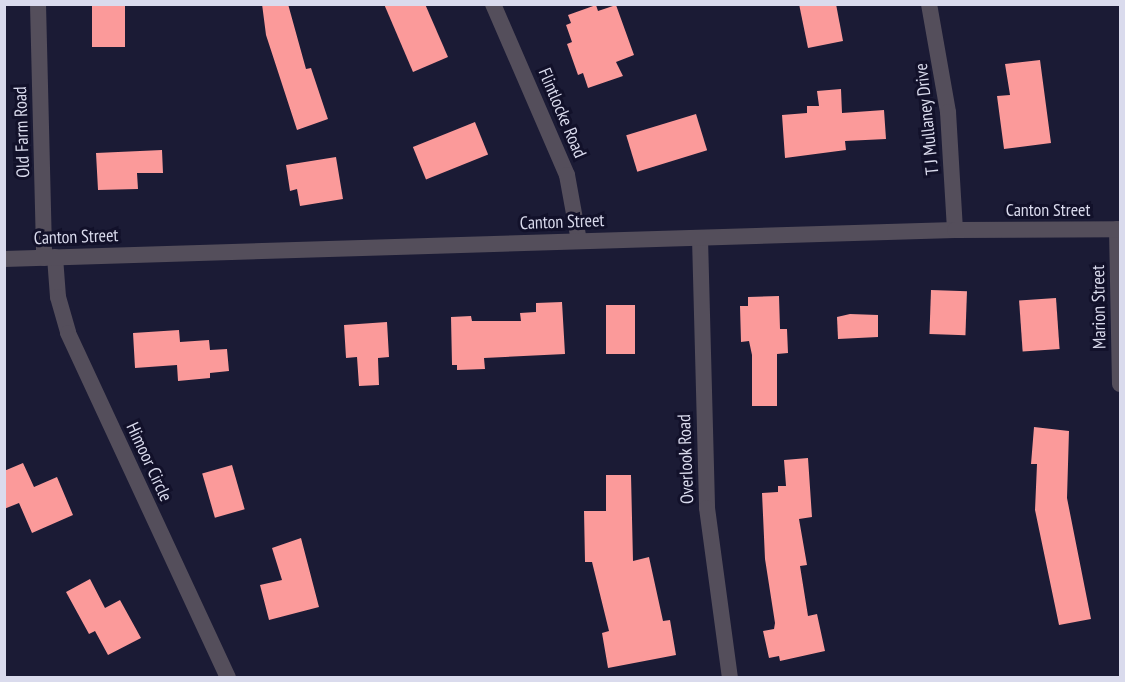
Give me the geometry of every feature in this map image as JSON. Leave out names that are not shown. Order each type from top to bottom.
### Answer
[{"type":"street","name":"Old Farm Road","points":[[38,4],[50,257]]},
{"type":"street","name":"Flintlocke Road","points":[[493,4],[567,175],[579,241]]},
{"type":"street","name":"T J Mullaney Drive","points":[[929,4],[948,112],[955,230]]},
{"type":"street","name":"Canton Street","points":[[4,259],[955,230],[1119,229]]},
{"type":"street","name":"Marion Street","points":[[1119,229],[1120,384]]},
{"type":"street","name":"Overlook Road","points":[[700,238],[707,508],[730,678]]},
{"type":"street","name":"Himoor Circle","points":[[50,257],[68,333],[228,678]]},
{"type":"building","points":[[92,4],[125,4],[125,47],[92,47]]},
{"type":"building","points":[[262,4],[288,4],[306,69],[311,68],[328,119],[297,130],[266,35]]},
{"type":"building","points":[[384,4],[425,4],[448,57],[413,72]]},
{"type":"building","points":[[799,4],[836,4],[843,41],[808,48]]},
{"type":"building","points":[[596,5],[598,11],[616,5],[634,55],[616,62],[623,76],[588,88],[583,73],[578,75],[567,44],[572,42],[566,25],[571,23],[568,15]]},
{"type":"building","points":[[1040,60],[1051,143],[1004,149],[997,96],[1010,95],[1005,64]]},
{"type":"building","points":[[841,89],[842,113],[884,110],[886,139],[845,141],[846,150],[785,158],[782,115],[807,113],[807,106],[819,106],[817,91]]},
{"type":"building","points":[[696,114],[707,150],[637,172],[626,135]]},
{"type":"building","points":[[475,122],[488,154],[426,180],[413,147]]},
{"type":"building","points":[[162,150],[163,173],[137,173],[138,189],[98,190],[96,153]]},
{"type":"building","points":[[336,157],[343,199],[300,206],[297,189],[290,191],[286,165]]},
{"type":"building","points":[[931,290],[967,291],[965,335],[929,334]]},
{"type":"building","points":[[779,296],[780,329],[787,329],[788,353],[777,354],[777,406],[752,406],[752,355],[749,341],[741,342],[740,306],[748,306],[748,297]]},
{"type":"building","points":[[1056,298],[1060,349],[1023,351],[1019,301]]},
{"type":"building","points":[[562,302],[565,354],[484,358],[485,369],[457,370],[457,365],[452,365],[451,317],[471,316],[472,321],[521,321],[520,313],[536,312],[536,303]]},
{"type":"building","points":[[606,305],[635,305],[635,354],[606,354]]},
{"type":"building","points":[[850,314],[878,315],[878,337],[838,339],[837,317]]},
{"type":"building","points":[[387,322],[389,357],[378,358],[379,385],[359,386],[357,357],[346,358],[344,325]]},
{"type":"building","points":[[179,330],[180,342],[209,340],[210,350],[227,349],[229,371],[210,373],[210,378],[178,381],[177,365],[135,368],[133,333]]},
{"type":"building","points":[[1034,427],[1069,431],[1067,498],[1091,619],[1059,625],[1035,510],[1037,464],[1031,464]]},
{"type":"building","points":[[808,458],[812,517],[799,519],[807,565],[800,566],[808,616],[817,614],[825,651],[780,661],[779,656],[769,658],[763,631],[774,629],[775,623],[765,559],[762,493],[778,492],[778,486],[786,486],[784,460]]},
{"type":"building","points":[[23,463],[34,487],[57,477],[73,515],[32,533],[19,503],[4,509],[4,471]]},
{"type":"building","points":[[232,465],[245,509],[215,518],[202,474]]},
{"type":"building","points":[[606,475],[631,475],[633,561],[649,557],[663,621],[670,620],[676,655],[608,668],[602,633],[609,631],[592,562],[585,562],[584,511],[606,511]]},
{"type":"building","points":[[301,538],[319,607],[269,620],[260,585],[282,580],[272,548]]},
{"type":"building","points":[[90,579],[105,608],[120,600],[141,638],[108,655],[95,631],[89,634],[66,592]]}]
